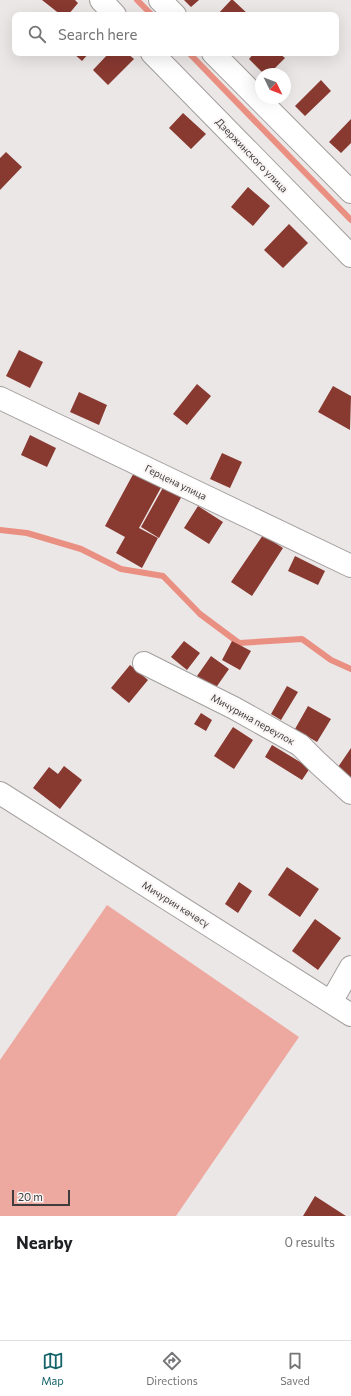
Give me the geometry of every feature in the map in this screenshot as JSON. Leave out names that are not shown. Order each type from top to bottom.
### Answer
[{"type":"street","points":[[101,0],[112,12]]},
{"type":"street","points":[[160,0],[172,12]]},
{"type":"street","name":"Дзержинского улица","points":[[155,56],[351,256]]},
{"type":"street","points":[[216,56],[351,192]]},
{"type":"street","name":"Герцена улица","points":[[0,398],[351,566]]},
{"type":"street","name":"Мичурина переулок","points":[[144,663],[234,708],[300,745],[351,793]]},
{"type":"street","name":"Мичурин көчөсү","points":[[0,794],[351,1015]]},
{"type":"street","points":[[331,1002],[351,966]]},
{"type":"shaded area","points":[[107,905],[299,1037],[176,1216],[0,1216],[0,1060]]},
{"type":"building","points":[[42,0],[75,0],[78,3],[70,12],[57,12]]},
{"type":"building","points":[[184,0],[199,0],[191,7]]},
{"type":"building","points":[[231,0],[233,0],[246,12],[220,12]]},
{"type":"building","points":[[76,56],[86,56],[82,61]]},
{"type":"building","points":[[106,56],[130,56],[134,59],[108,85],[93,70]]},
{"type":"building","points":[[252,56],[283,56],[285,58],[275,68],[258,68],[249,59]]},
{"type":"building","points":[[321,80],[331,91],[305,116],[295,106]]},
{"type":"building","points":[[183,113],[206,134],[191,149],[169,128]]},
{"type":"building","points":[[351,119],[351,143],[341,153],[329,142]]},
{"type":"building","points":[[6,152],[22,167],[0,190],[0,158]]},
{"type":"building","points":[[248,187],[270,206],[253,226],[231,207]]},
{"type":"building","points":[[289,224],[308,243],[283,268],[264,250]]},
{"type":"building","points":[[19,350],[43,362],[30,388],[6,376]]},
{"type":"building","points":[[197,384],[211,396],[187,425],[173,414]]},
{"type":"building","points":[[333,386],[351,396],[350,430],[318,412]]},
{"type":"building","points":[[79,392],[107,405],[99,425],[70,412]]},
{"type":"building","points":[[30,435],[56,448],[47,467],[21,455]]},
{"type":"building","points":[[222,453],[242,462],[230,488],[210,479]]},
{"type":"building","points":[[137,467],[164,482],[139,528],[158,538],[142,568],[116,553],[125,537],[105,526]]},
{"type":"building","points":[[165,484],[183,494],[159,538],[141,527]]},
{"type":"building","points":[[198,506],[223,522],[209,544],[184,528]]},
{"type":"building","points":[[263,535],[283,548],[252,596],[231,582]]},
{"type":"building","points":[[295,556],[325,571],[318,585],[288,571]]},
{"type":"building","points":[[184,641],[200,653],[187,670],[171,657]]},
{"type":"building","points":[[232,641],[251,651],[240,670],[222,660]]},
{"type":"building","points":[[211,656],[229,669],[215,689],[197,676]]},
{"type":"building","points":[[130,665],[148,680],[129,703],[111,688]]},
{"type":"building","points":[[287,686],[298,692],[281,720],[271,714]]},
{"type":"building","points":[[308,706],[331,719],[317,742],[295,729]]},
{"type":"building","points":[[201,713],[212,720],[206,731],[194,724]]},
{"type":"building","points":[[233,727],[253,740],[234,769],[214,756]]},
{"type":"building","points":[[272,745],[310,768],[302,780],[265,757]]},
{"type":"building","points":[[351,748],[351,780],[336,770]]},
{"type":"building","points":[[64,766],[82,780],[60,809],[33,788],[49,767],[58,774]]},
{"type":"building","points":[[287,867],[319,889],[300,917],[268,895]]},
{"type":"building","points":[[239,882],[252,891],[238,913],[225,904]]},
{"type":"building","points":[[315,919],[341,938],[318,970],[292,951]]},
{"type":"building","points":[[315,1196],[346,1216],[303,1216]]},
{"type":"waterway","points":[[137,0],[149,12]]},
{"type":"waterway","points":[[192,56],[351,220]]},
{"type":"waterway","points":[[0,530],[27,533],[81,549],[121,569],[163,576],[200,614],[239,643],[302,639],[331,660],[351,669]]}]
